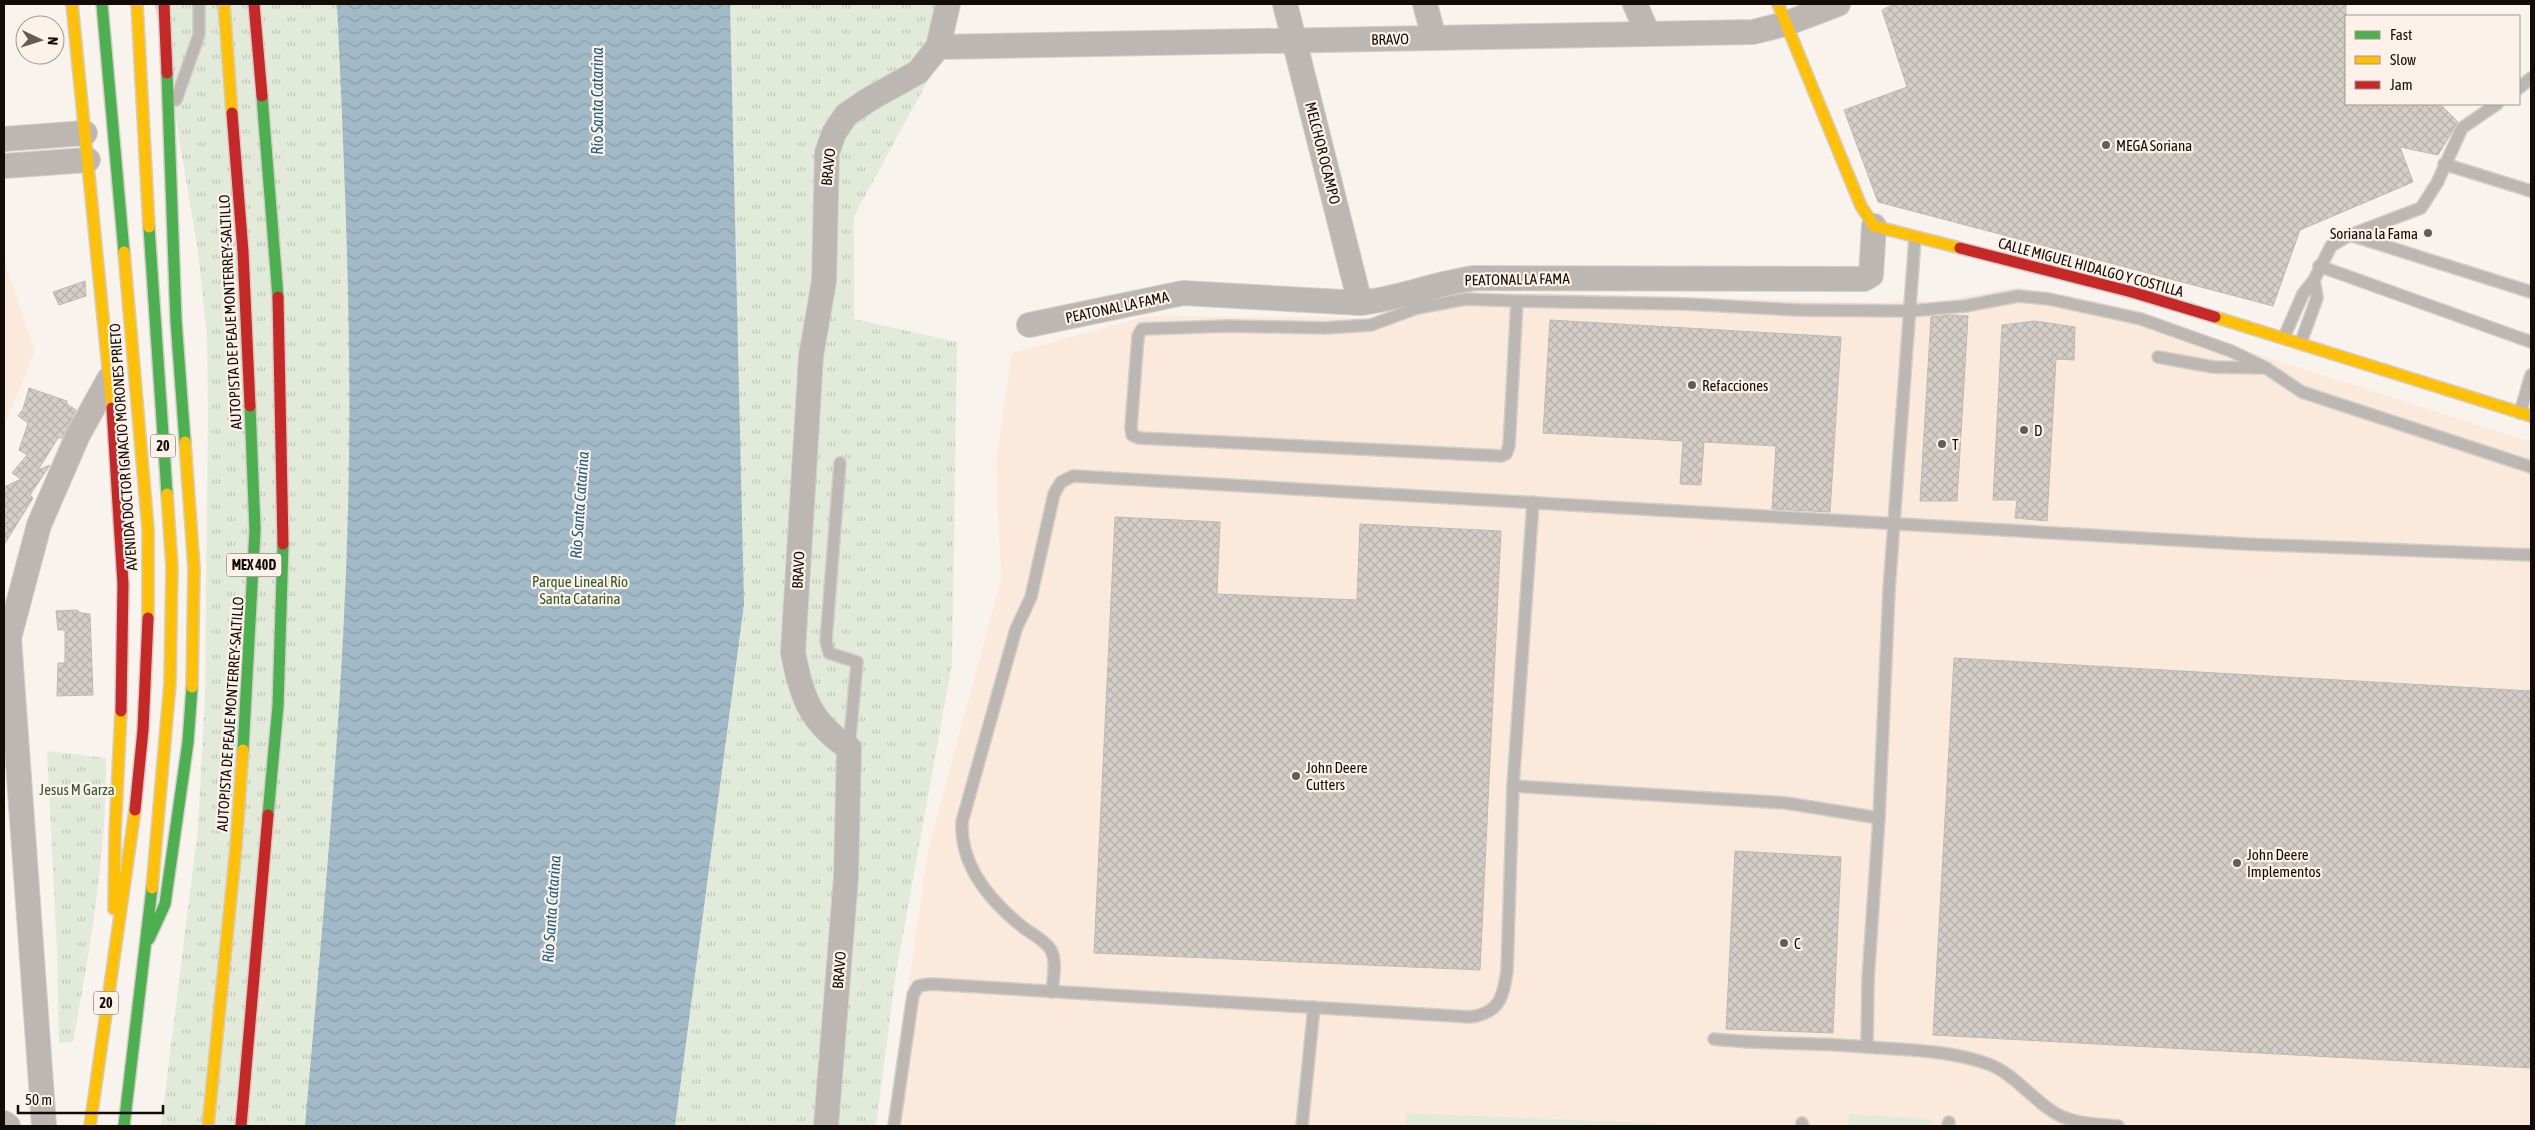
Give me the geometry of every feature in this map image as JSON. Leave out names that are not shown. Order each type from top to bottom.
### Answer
[{"type":"main road","name":"AVENIDA DOCTOR IGNACIO MORONES PRIETO","points":[[72,4],[109,379],[121,523],[124,608],[121,739],[112,846],[114,947]]},
{"type":"main road","name":"AVENIDA DOCTOR IGNACIO MORONES PRIETO","points":[[90,1126],[137,796],[147,684],[148,529],[102,4]]},
{"type":"main road","name":"20","points":[[124,1126],[147,943],[150,888],[170,684],[172,567],[154,326],[138,4]]},
{"type":"main road","name":"20","points":[[147,943],[165,904],[188,742],[193,681],[194,568],[176,320],[164,4]]},
{"type":"main road","name":"AUTOPISTA DE PEAJE MONTERREY-SALTILLO","points":[[208,1126],[236,847],[249,668],[255,530],[243,252],[224,4]]},
{"type":"main road","name":"MEX 40D","points":[[242,1126],[278,706],[283,546],[278,290],[254,4]]},
{"type":"main road","points":[[1781,14],[1861,206],[1874,226]]},
{"type":"main road","name":"CALLE MIGUEL HIDALGO Y COSTILLA","points":[[1874,226],[2132,292],[2284,336],[2526,415]]},
{"type":"street","name":"BRAVO","points":[[826,1126],[846,877],[849,748],[828,734],[810,708],[803,695],[793,652],[811,356],[824,281],[826,153],[834,133],[846,114],[918,72],[938,47],[948,4]]},
{"type":"street","name":"MELCHOR OCAMPO","points":[[1284,4],[1360,303]]},
{"type":"street","points":[[1424,4],[1434,38]]},
{"type":"street","points":[[1635,4],[1648,34]]},
{"type":"street","name":"BRAVO","points":[[938,47],[1753,32],[1781,14],[1838,4]]},
{"type":"street","points":[[4,139],[85,133]]},
{"type":"street","points":[[4,166],[88,160]]},
{"type":"street","name":"PEATONAL LA FAMA","points":[[1029,326],[1183,293],[1360,303],[1387,300],[1456,280],[1475,278],[1864,279],[1871,275],[1874,226]]},
{"type":"street","points":[[44,1126],[6,641],[40,525],[78,435],[109,379]]},
{"type":"street","points":[[4,1123],[8,1126]]},
{"type":"lane","points":[[168,122],[199,35],[199,4]]},
{"type":"lane","points":[[2520,87],[2531,78]]},
{"type":"lane","points":[[2284,336],[2303,294],[2314,280],[2333,243],[2350,234],[2421,208],[2437,183],[2462,128],[2496,105]]},
{"type":"lane","points":[[2444,164],[2531,191]]},
{"type":"lane","points":[[2350,234],[2531,292]]},
{"type":"lane","points":[[1867,1047],[1868,980],[1879,818],[1894,523],[1915,238]]},
{"type":"lane","points":[[2320,266],[2531,342]]},
{"type":"lane","points":[[2301,342],[2317,298],[2314,280]]},
{"type":"lane","points":[[1517,301],[1509,446],[1506,454],[1496,457],[1139,438],[1134,437],[1131,432],[1138,336],[1142,329],[1371,325],[1417,308],[1466,300],[1686,304],[1798,310],[1910,311],[1965,306],[2018,296],[2049,298],[2141,319],[2231,351],[2266,368],[2302,392],[2531,467]]},
{"type":"lane","points":[[2158,357],[2213,367],[2266,368]]},
{"type":"lane","points":[[2526,415],[2531,375]]},
{"type":"lane","points":[[840,463],[826,641],[829,653],[856,662],[858,670],[849,748]]},
{"type":"lane","points":[[1052,992],[1054,961],[1051,951],[1046,943],[1001,909],[982,884],[963,848],[962,822],[1013,639],[1032,597],[1054,494],[1061,482],[1073,476],[2245,544],[2531,555]]},
{"type":"lane","points":[[894,1126],[913,994],[918,986],[931,984],[1470,1017],[1485,1014],[1496,1006],[1502,993],[1507,971],[1513,786],[1533,502]]},
{"type":"lane","points":[[1513,786],[1786,803],[1879,818]]},
{"type":"lane","points":[[1302,1126],[1314,1007]]},
{"type":"lane","points":[[1714,1039],[1762,1044],[1838,1044],[1919,1050],[1989,1064],[2026,1089],[2049,1110],[2062,1117],[2075,1121],[2118,1126]]},
{"type":"shaded area","points":[[4,259],[35,351],[4,426]]},
{"type":"shaded area","points":[[2018,287],[2145,318],[2531,442],[2531,1126],[888,1126],[928,850],[1001,580],[996,461],[1012,353],[1147,316],[1371,318],[1424,302],[1476,293],[1555,293],[1883,303],[1910,299],[1932,302]]},
{"type":"green space","name":"Parque Lineal Río Santa Catarina","points":[[154,4],[942,4],[943,53],[854,216],[854,319],[957,342],[952,664],[896,973],[876,1126],[161,1126],[198,828],[205,696],[208,413],[207,337],[198,252],[173,101]]},
{"type":"green space","name":"Jesus M Garza","points":[[47,751],[106,758],[104,829],[96,901],[85,972],[73,1042],[59,1043],[57,952]]},
{"type":"green space","points":[[1406,1113],[1720,1126],[1405,1126]]},
{"type":"green space","points":[[1849,1114],[1932,1119],[1931,1126],[1848,1126]]},
{"type":"water","name":"Río Santa Catarina","points":[[337,4],[730,4],[744,604],[675,1126],[305,1126],[339,711],[347,544],[349,461],[348,290]]},
{"type":"building","points":[[1894,4],[2346,4],[2345,105],[2441,105],[2458,122],[2438,155],[2400,147],[2413,182],[2300,230],[2273,306],[1878,202],[1844,110],[1907,87],[1882,10]]},
{"type":"building","points":[[85,281],[86,296],[59,305],[53,292]]},
{"type":"building","name":"T","points":[[1968,316],[1957,501],[1920,501],[1931,317]]},
{"type":"building","name":"Refacciones","points":[[1550,320],[1841,337],[1830,512],[1772,509],[1776,446],[1704,442],[1701,485],[1680,484],[1683,441],[1543,433]]},
{"type":"building","name":"D","points":[[2035,321],[2075,327],[2074,360],[2056,359],[2047,521],[2015,518],[2017,500],[1993,500],[2002,325]]},
{"type":"building","points":[[29,388],[67,401],[67,404],[76,410],[62,438],[58,438],[38,470],[50,465],[30,495],[33,498],[4,545],[4,487],[21,479],[12,473],[27,455],[19,450],[28,423],[18,416],[23,409]]},
{"type":"building","name":"John Deere Cutters","points":[[1115,517],[1220,522],[1217,594],[1357,600],[1360,524],[1501,531],[1480,970],[1094,953]]},
{"type":"building","points":[[77,610],[81,613],[90,614],[93,695],[57,696],[58,663],[65,663],[65,630],[58,630],[56,611]]},
{"type":"building","name":"John Deere Implementos","points":[[1954,658],[2531,691],[2531,1068],[1933,1035]]},
{"type":"building","name":"C","points":[[1735,851],[1841,857],[1833,1033],[1726,1029]]},
{"type":"traffic: fast","points":[[102,4],[124,252]]},
{"type":"traffic: fast","points":[[167,73],[176,320],[185,442]]},
{"type":"traffic: fast","points":[[262,96],[278,297]]},
{"type":"traffic: fast","points":[[149,227],[167,494]]},
{"type":"traffic: fast","points":[[243,750],[255,530],[250,406]]},
{"type":"traffic: fast","points":[[268,815],[278,706],[283,544]]},
{"type":"traffic: fast","points":[[149,939],[165,904],[188,742],[192,687]]},
{"type":"traffic: fast","points":[[124,1126],[152,888]]},
{"type":"traffic: slow","points":[[72,4],[112,408]]},
{"type":"traffic: slow","points":[[137,4],[149,227]]},
{"type":"traffic: slow","points":[[224,4],[232,113]]},
{"type":"traffic: slow","points":[[1778,4],[1861,206],[1874,226],[1960,248]]},
{"type":"traffic: slow","points":[[124,252],[148,529],[148,618]]},
{"type":"traffic: slow","points":[[2215,317],[2531,416]]},
{"type":"traffic: slow","points":[[185,442],[194,568],[192,687]]},
{"type":"traffic: slow","points":[[152,888],[170,683],[172,567],[167,494]]},
{"type":"traffic: slow","points":[[114,909],[115,834],[121,711]]},
{"type":"traffic: slow","points":[[208,1126],[236,847],[243,750]]},
{"type":"traffic: slow","points":[[90,1126],[135,810]]},
{"type":"traffic: jam","points":[[164,4],[167,73]]},
{"type":"traffic: jam","points":[[254,4],[262,96]]},
{"type":"traffic: jam","points":[[232,113],[243,252],[250,406]]},
{"type":"traffic: jam","points":[[1960,248],[2132,292],[2215,317]]},
{"type":"traffic: jam","points":[[278,297],[283,544]]},
{"type":"traffic: jam","points":[[112,408],[123,584],[121,711]]},
{"type":"traffic: jam","points":[[135,810],[143,730],[148,618]]},
{"type":"traffic: jam","points":[[241,1126],[268,815]]},
{"type":"place","name":"MEGA Soriana","points":[[2106,145]]},
{"type":"place","name":"Soriana la Fama","points":[[2428,233]]},
{"type":"place","name":"Refacciones","points":[[1692,385]]},
{"type":"place","name":"D","points":[[2024,430]]},
{"type":"place","name":"T","points":[[1942,444]]},
{"type":"place","name":"John Deere Cutters","points":[[1296,776]]},
{"type":"place","name":"John Deere Implementos","points":[[2237,863]]},
{"type":"place","name":"C","points":[[1784,943]]}]
